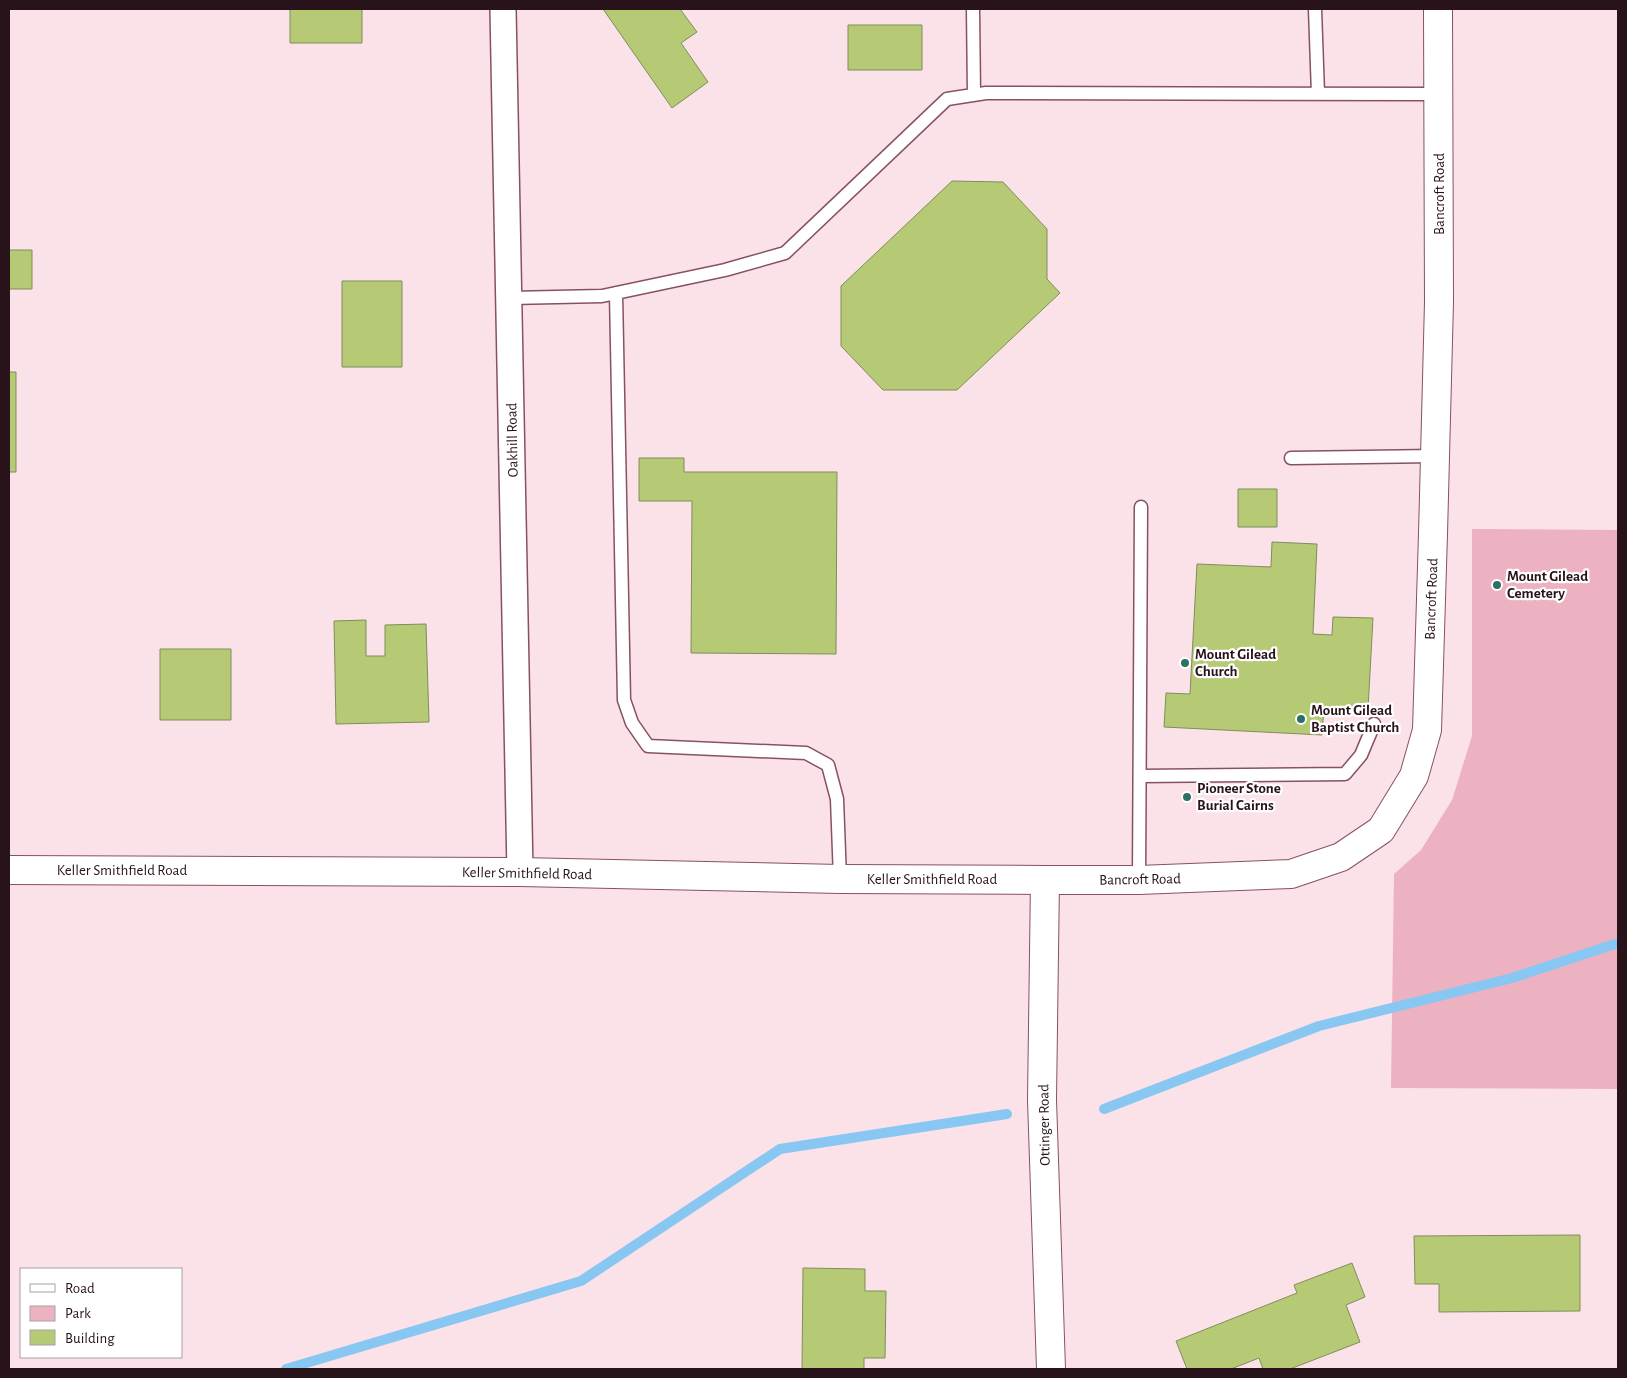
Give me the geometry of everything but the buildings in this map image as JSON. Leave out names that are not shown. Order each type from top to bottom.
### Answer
[{"type":"street","name":"Oakhill Road","points":[[503,9],[520,872]]},
{"type":"street","name":"Bancroft Road","points":[[1045,880],[1139,880],[1291,874],[1341,857],[1381,830],[1414,776],[1427,730],[1436,456],[1439,302],[1438,9]]},
{"type":"street","name":"Keller Smithfield Road","points":[[9,870],[520,872],[840,879],[1045,880]]},
{"type":"street","name":"Ottinger Road","points":[[1045,880],[1042,1100],[1050,1369]]},
{"type":"lane","points":[[973,9],[974,95]]},
{"type":"lane","points":[[1315,9],[1318,94]]},
{"type":"lane","points":[[510,298],[602,296],[725,270],[786,253],[947,99],[986,93],[1438,94]]},
{"type":"lane","points":[[616,293],[624,700],[632,723],[648,746],[806,752],[828,765],[837,799],[840,879]]},
{"type":"lane","points":[[1291,458],[1436,456]]},
{"type":"lane","points":[[1139,880],[1141,507]]},
{"type":"lane","points":[[1140,776],[1344,774],[1361,755],[1374,724]]},
{"type":"green space","points":[[1472,529],[1618,530],[1618,1089],[1391,1088],[1394,874],[1421,850],[1452,800],[1472,736]]},
{"type":"waterway","points":[[1104,1109],[1319,1026],[1512,978],[1618,943]]},
{"type":"waterway","points":[[286,1369],[581,1281],[780,1149],[1007,1114]]},
{"type":"place","name":"Mount Gilead Cemetery","points":[[1497,585]]},
{"type":"place","name":"Mount Gilead Church","points":[[1185,663]]},
{"type":"place","name":"Mount Gilead Baptist Church","points":[[1301,719]]},
{"type":"place","name":"Pioneer Stone Burial Cairns","points":[[1187,797]]}]
